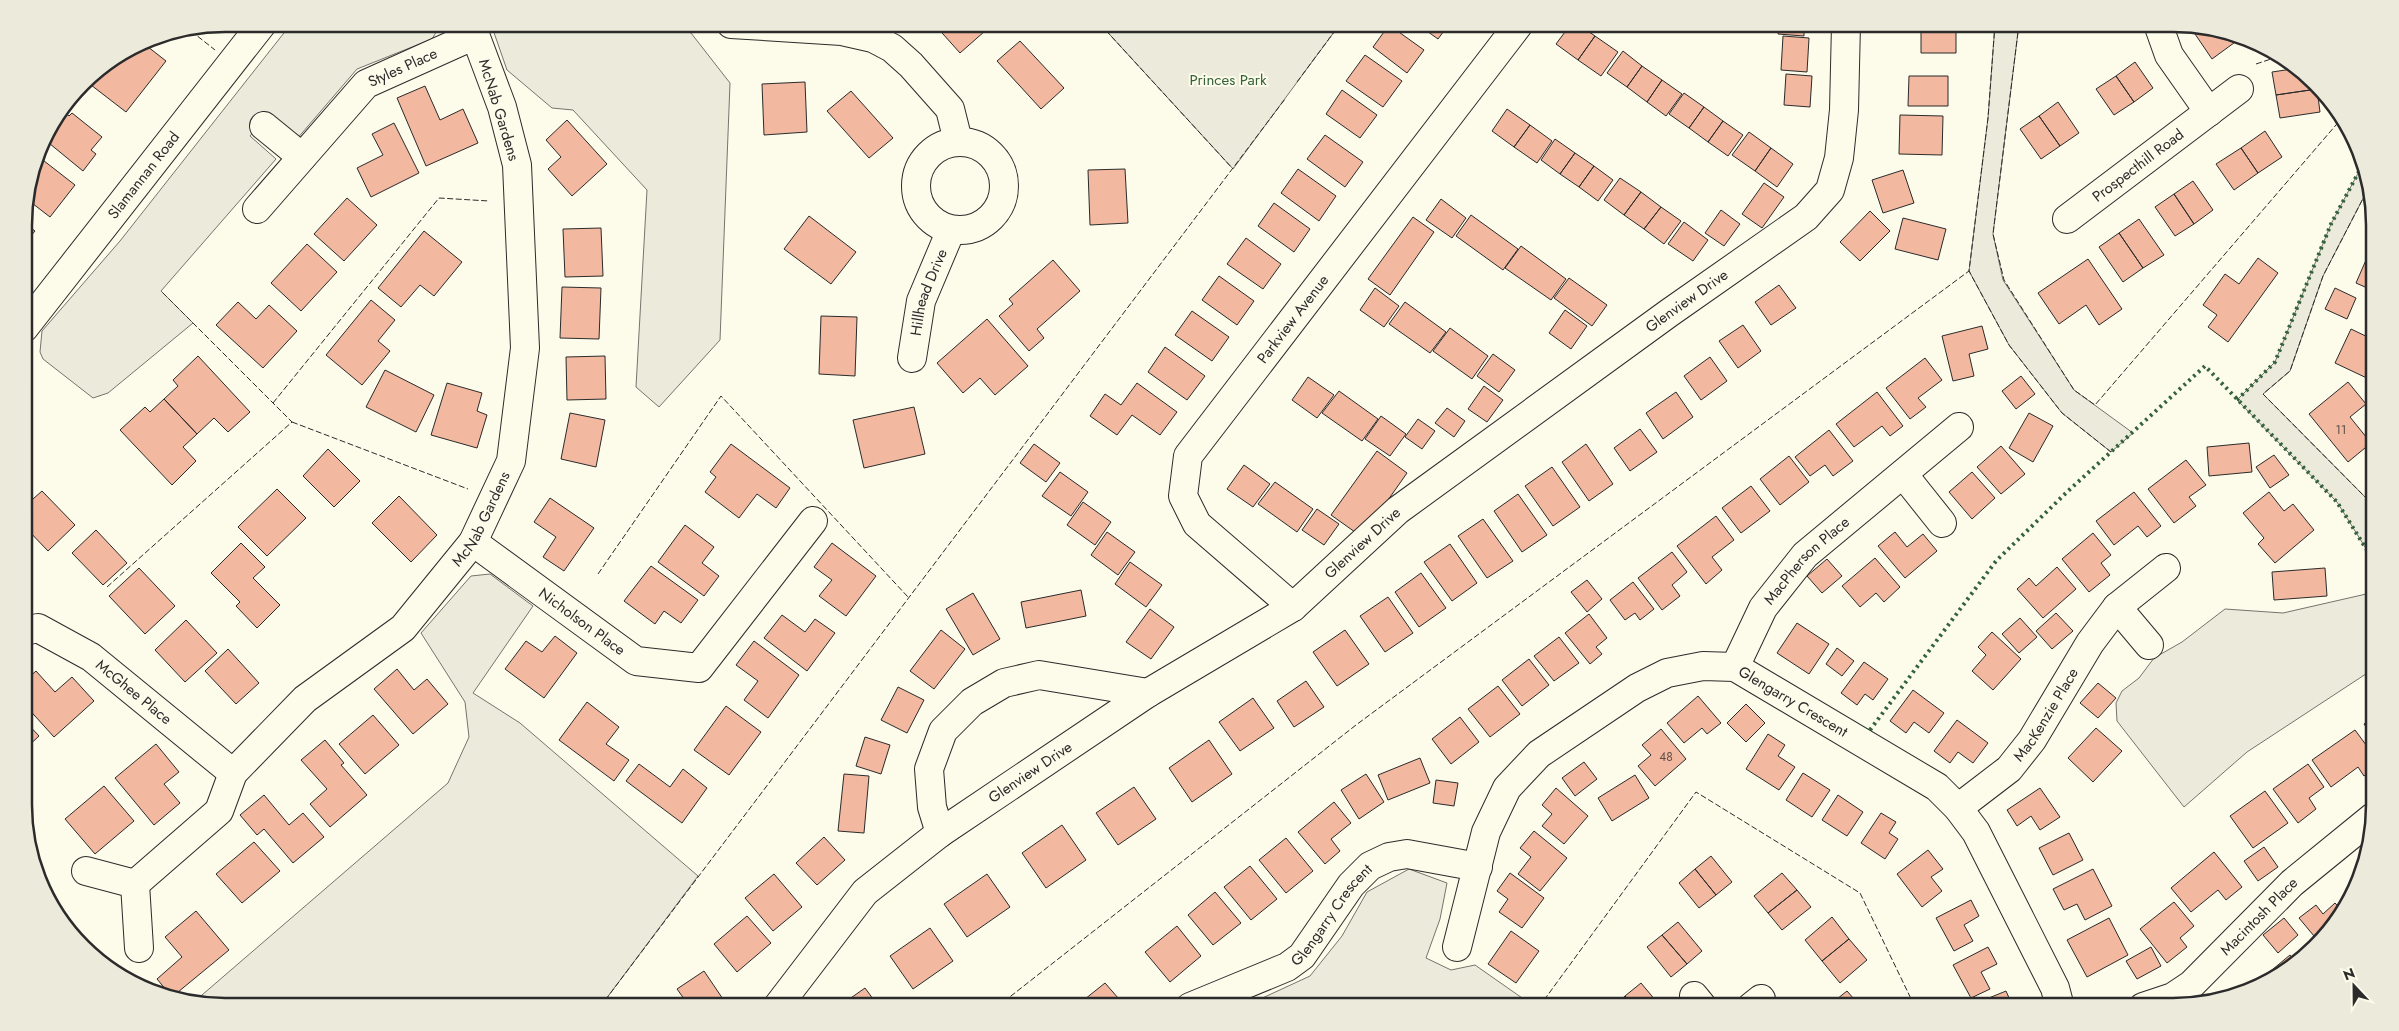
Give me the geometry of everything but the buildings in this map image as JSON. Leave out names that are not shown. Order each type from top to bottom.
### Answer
[{"type":"street","name":"Slamannan Road","points":[[32,318],[256,32]]},
{"type":"street","name":"Styles Place","points":[[257,209],[366,84],[467,32]]},
{"type":"street","name":"McNab Gardens","points":[[134,884],[219,811],[233,773],[305,699],[403,628],[473,542],[510,461],[525,348],[517,165],[502,107],[474,32]]},
{"type":"street","points":[[846,32],[873,38],[892,48],[911,64],[950,109],[958,141]]},
{"type":"street","name":"Parkview Avenue","points":[[1293,607],[1197,524],[1183,496],[1188,456],[1512,32]]},
{"type":"street","name":"Glenview Drive","points":[[784,998],[865,892],[940,833],[1148,693],[1293,607],[1398,510],[1669,313],[1806,217],[1830,190],[1839,158],[1844,110],[1846,32]]},
{"type":"street","points":[[2161,32],[2169,55],[2208,112]]},
{"type":"street","name":"Prospecthill Road","points":[[2067,219],[2239,89]]},
{"type":"street","points":[[264,126],[302,157]]},
{"type":"street","points":[[958,141],[982,147],[999,165],[1004,190],[996,213],[976,228],[951,230],[928,218],[916,195],[917,178],[918,170],[933,149],[958,141]]},
{"type":"street","name":"Hillhead Drive","points":[[912,358],[921,301],[951,230]]},
{"type":"street","name":"MacPherson Place","points":[[1735,667],[1763,608],[1805,555],[1959,427]]},
{"type":"street","points":[[1903,474],[1942,523]]},
{"type":"street","name":"Nicholson Place","points":[[473,542],[636,661],[699,668],[813,521]]},
{"type":"street","name":"MacKenzie Place","points":[[1958,808],[2010,770],[2032,740],[2090,643],[2117,607],[2166,568]]},
{"type":"street","points":[[2117,607],[2149,645]]},
{"type":"street","name":"McGhee Place","points":[[32,629],[38,628],[91,657],[233,773]]},
{"type":"street","name":"Glengarry Crescent","points":[[1457,947],[1486,832],[1507,788],[1540,754],[1637,688],[1667,673],[1703,666],[1735,667],[1937,787],[1958,808],[1976,832],[2055,988],[2058,998]]},
{"type":"street","points":[[940,833],[932,807],[929,769],[943,731],[972,702],[1004,683],[1039,675],[1148,693]]},
{"type":"street","name":"Macintosh Place","points":[[2170,998],[2190,985],[2292,883],[2366,823]]},
{"type":"street","name":"Glengarry Crescent","points":[[1212,998],[1287,967],[1302,956],[1351,885],[1370,866],[1389,858],[1407,854],[1478,867]]},
{"type":"street","points":[[86,871],[134,884],[139,948]]},
{"type":"green space","points":[[285,32],[436,32],[432,39],[357,69],[296,140],[267,116],[250,136],[276,159],[161,291],[193,323],[108,393],[93,398],[43,359],[40,352],[42,331],[120,241]]},
{"type":"green space","points":[[494,32],[689,32],[730,83],[720,340],[659,407],[636,387],[647,190],[573,110],[552,108],[507,70]]},
{"type":"green space","name":"Princes Park","points":[[1107,32],[1334,32],[1233,169]]},
{"type":"green space","points":[[1994,32],[2018,32],[1993,234],[2003,280],[2074,390],[2133,433],[2111,452],[2062,413],[2009,345],[1969,271],[1988,118]]},
{"type":"green space","points":[[2359,172],[2364,196],[2323,276],[2290,371],[2263,394],[2366,498],[2366,549],[2337,502],[2237,400],[2275,362],[2331,224]]},
{"type":"green space","points":[[490,574],[533,606],[473,693],[520,723],[698,876],[607,998],[200,997],[448,783],[469,737],[465,702],[421,633],[471,576]]},
{"type":"green space","points":[[2366,594],[2366,674],[2247,752],[2184,807],[2117,721],[2116,703],[2122,691],[2139,678],[2154,658],[2182,642],[2225,609],[2283,613]]},
{"type":"green space","points":[[1409,869],[1447,883],[1440,919],[1426,958],[1451,970],[1475,965],[1522,998],[1262,998],[1310,976],[1342,936],[1367,892]]},
{"type":"hedge","points":[[2237,400],[2275,362],[2331,224],[2359,172]]},
{"type":"hedge","points":[[1870,730],[1996,561],[2067,492],[2205,366],[2337,502],[2366,549]]},
{"type":"fence","points":[[1107,32],[1233,169]]},
{"type":"fence","points":[[1297,82],[1334,32]]},
{"type":"fence","points":[[1994,32],[1988,118],[1969,271],[2009,345],[2062,413],[2111,452]]},
{"type":"fence","points":[[2018,32],[1993,234],[2004,280],[2074,390],[2095,405],[2337,123]]},
{"type":"fence","points":[[196,35],[215,50]]},
{"type":"fence","points":[[2256,64],[2271,59]]},
{"type":"fence","points":[[607,998],[1285,99]]},
{"type":"fence","points":[[2364,196],[2323,276],[2290,371],[2263,394],[2366,498]]},
{"type":"fence","points":[[273,403],[439,198],[489,201]]},
{"type":"fence","points":[[1008,998],[1356,725],[1969,271]]},
{"type":"fence","points":[[107,587],[292,422],[161,291]]},
{"type":"fence","points":[[598,574],[721,396],[908,597]]},
{"type":"fence","points":[[292,422],[468,489]]},
{"type":"fence","points":[[1546,998],[1696,792],[1860,893],[1911,998]]}]
